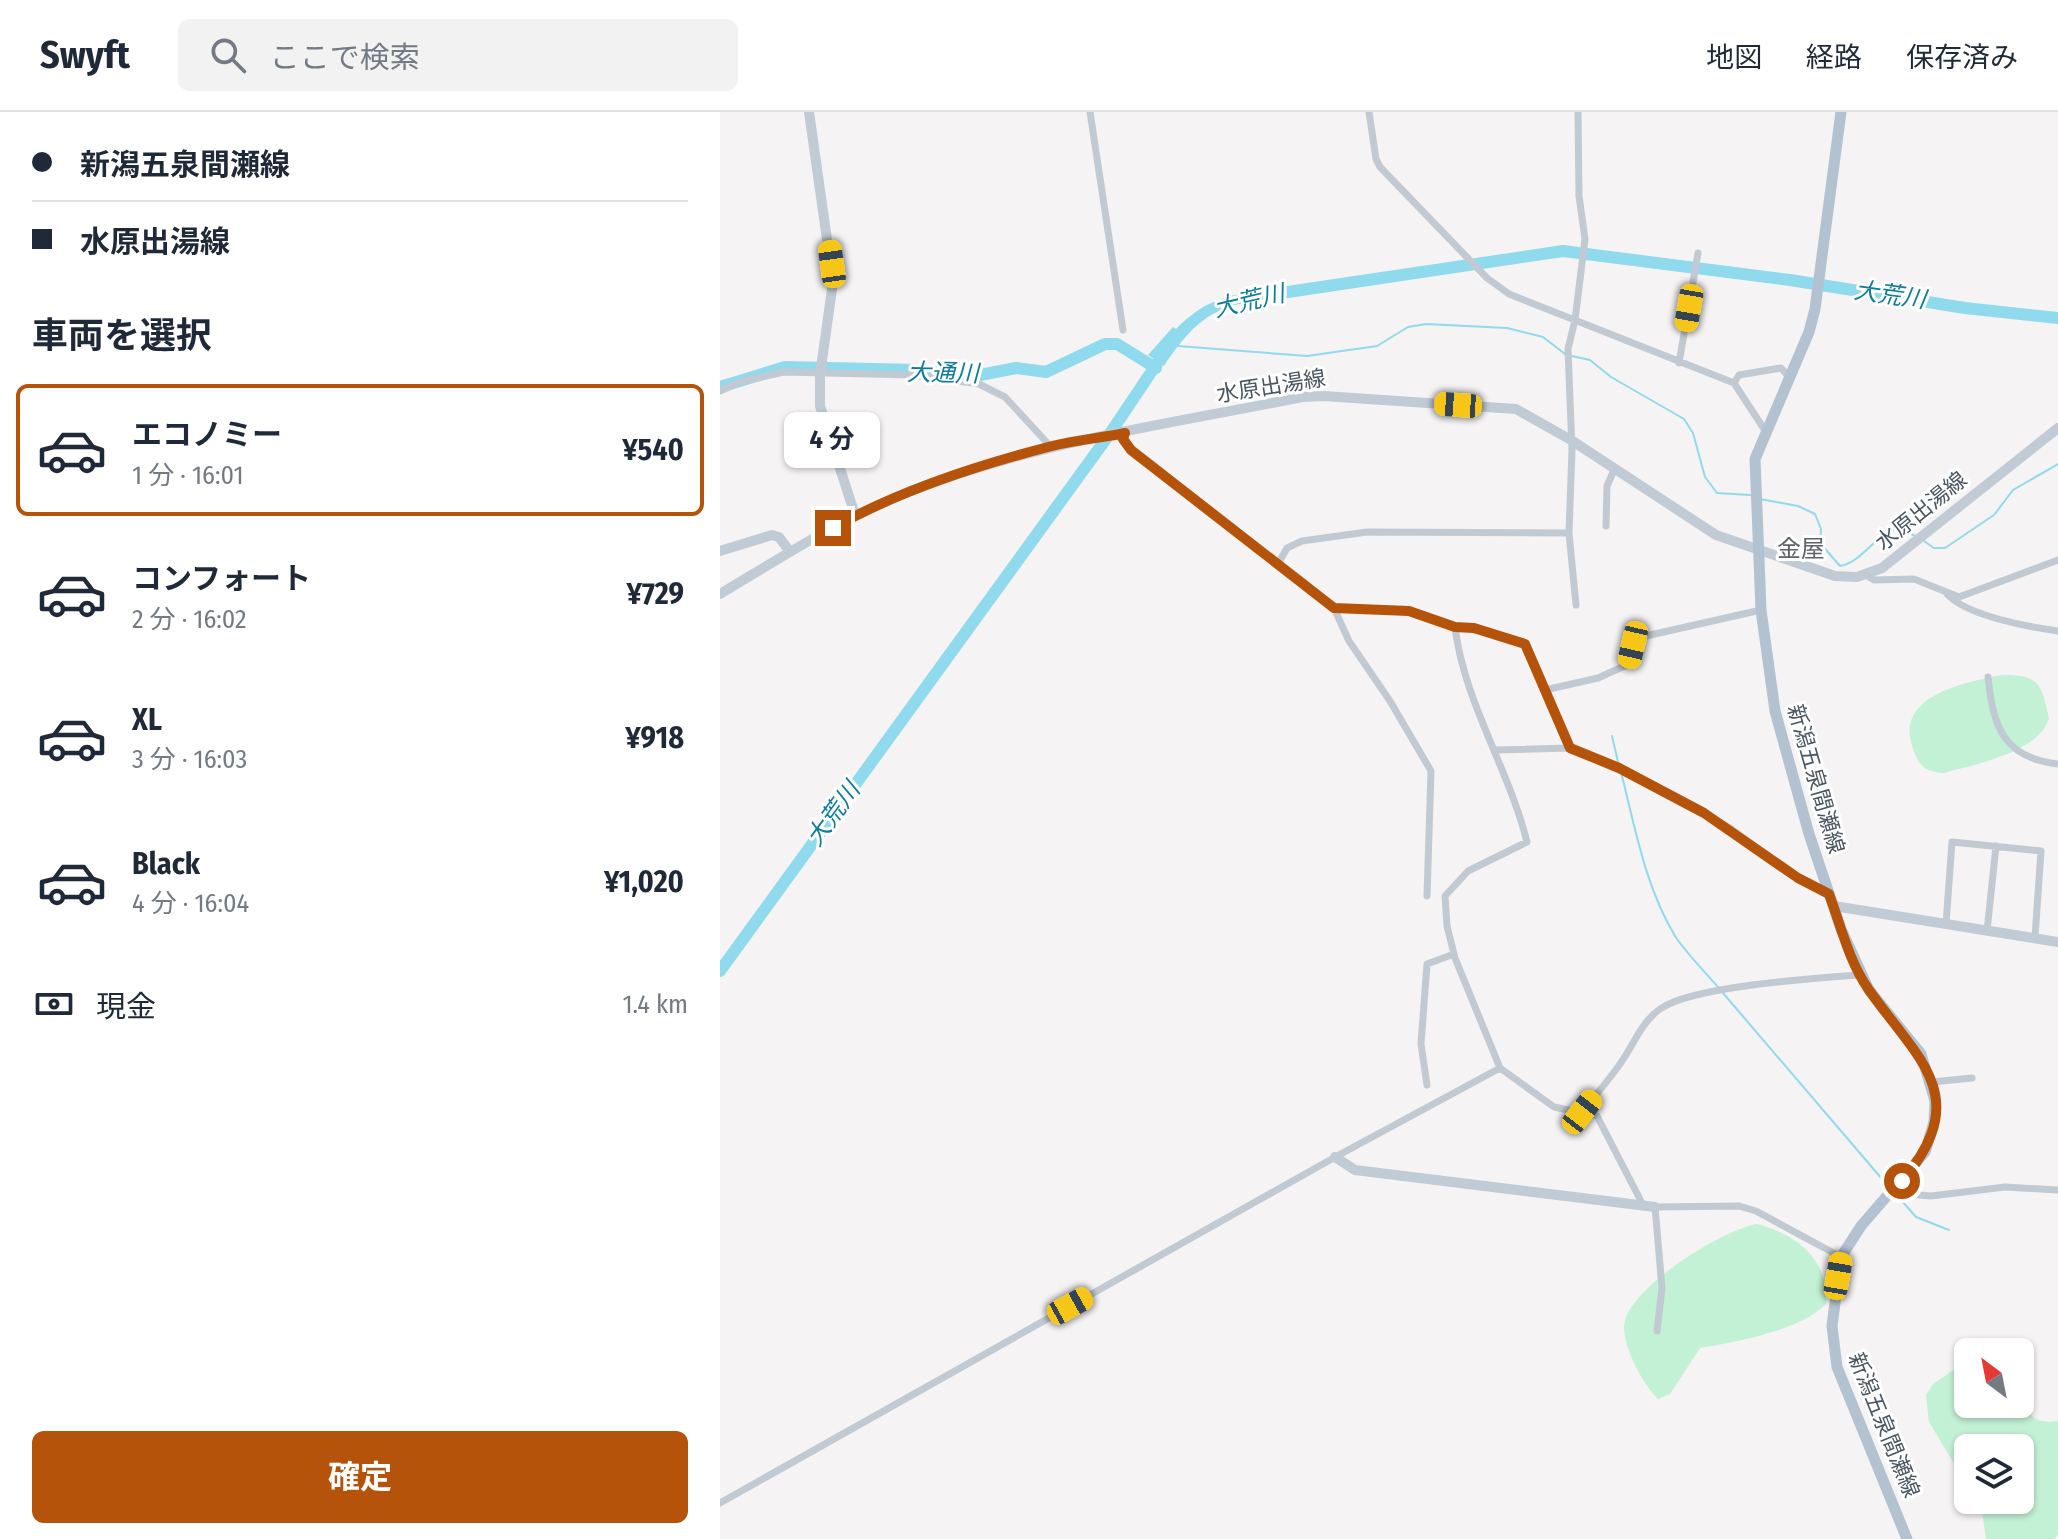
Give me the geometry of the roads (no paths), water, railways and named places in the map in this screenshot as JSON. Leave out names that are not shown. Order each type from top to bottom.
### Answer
[{"type":"main road","points":[[809,112],[833,282],[820,406],[855,515]]},
{"type":"main road","name":"新潟五泉間瀬線","points":[[1841,112],[1815,309],[1809,332],[1755,459],[1755,495],[1761,610],[1775,711],[1829,894],[1860,975],[1921,1054],[1932,1082],[1934,1122],[1925,1152],[1861,1226],[1841,1257],[1832,1326],[1833,1351],[1907,1539]]},
{"type":"main road","name":"水原出湯線","points":[[720,594],[855,515],[912,491],[1088,438],[1302,397],[1516,409],[1571,440],[1716,535],[1835,576],[1866,575],[1882,568],[2058,428]]},
{"type":"main road","points":[[720,551],[772,535],[779,537],[790,552]]},
{"type":"main road","points":[[1834,906],[2058,942]]},
{"type":"main road","points":[[1335,1157],[1355,1170],[1649,1206]]},
{"type":"street","points":[[1090,112],[1123,330]]},
{"type":"street","points":[[1369,112],[1380,167],[1487,278],[1509,294],[1734,383],[1766,432]]},
{"type":"street","points":[[1576,605],[1569,533],[1571,440],[1568,350],[1585,239],[1579,196],[1578,112]]},
{"type":"street","points":[[1679,363],[1698,253]]},
{"type":"street","points":[[1734,383],[1739,375],[1781,368],[1789,377]]},
{"type":"street","points":[[720,391],[740,382],[784,372],[822,370],[923,375],[979,384],[1005,397],[1051,447]]},
{"type":"street","points":[[1121,434],[1131,450],[1334,608],[1349,641],[1390,701],[1431,771],[1427,896]]},
{"type":"street","points":[[1606,526],[1607,486],[1614,470]]},
{"type":"street","points":[[1278,564],[1287,548],[1302,541],[1367,532],[1569,533]]},
{"type":"street","points":[[1866,575],[1874,580],[1914,579],[1959,597],[2058,560]]},
{"type":"street","points":[[1946,592],[1956,603],[1980,612],[2058,631]]},
{"type":"street","points":[[1334,608],[1409,611],[1455,627],[1474,628],[1525,644],[1570,748]]},
{"type":"street","points":[[1545,690],[1598,678],[1629,664],[1637,638],[1761,610]]},
{"type":"street","points":[[1455,627],[1467,678],[1496,750],[1527,842],[1468,871],[1445,896],[1447,926],[1454,954],[1500,1068],[1554,1107],[1597,1116],[1649,1206],[1662,1288],[1657,1331]]},
{"type":"street","points":[[1988,677],[1996,719],[2007,743],[2029,758],[2058,764]]},
{"type":"street","points":[[1496,750],[1570,748],[1621,769],[1730,828],[1787,870],[1829,894]]},
{"type":"street","points":[[1946,924],[1952,842],[2041,851],[2035,937]]},
{"type":"street","points":[[1987,931],[1996,846]]},
{"type":"street","points":[[1427,1085],[1421,1044],[1427,964],[1454,954]]},
{"type":"street","points":[[1582,1112],[1623,1061],[1642,1028],[1662,1007],[1779,981],[1860,975]]},
{"type":"street","points":[[720,1503],[1335,1157],[1500,1068]]},
{"type":"street","points":[[1932,1082],[1972,1078]]},
{"type":"street","points":[[1896,1188],[1931,1196],[2005,1187],[2058,1190]]},
{"type":"street","points":[[1649,1206],[1739,1206],[1756,1211],[1841,1257]]},
{"type":"water","points":[[1297,285],[1297,295],[1235,305],[1206,319],[1192,330],[1164,366],[1148,355],[1173,327],[1176,329],[1190,316],[1218,300]]},
{"type":"waterway","name":"大荒川","points":[[1281,293],[1563,251],[1790,280],[1965,308],[2058,318]]},
{"type":"waterway","points":[[1178,346],[1307,356],[1377,346],[1408,327],[1426,324],[1507,328],[1543,337],[1565,354]]},
{"type":"waterway","name":"大通川","points":[[720,387],[785,367],[917,370],[975,376],[1016,368],[1046,372],[1105,344],[1117,344],[1156,368]]},
{"type":"waterway","name":"大荒川","points":[[720,971],[1111,432],[1166,350]]},
{"type":"waterway","points":[[1572,356],[1590,360],[1611,377],[1684,419],[1693,433],[1705,477],[1717,493],[1750,495]]},
{"type":"waterway","points":[[1924,541],[1934,548],[1945,548],[1994,515],[2013,490],[2058,464]]},
{"type":"waterway","points":[[1760,499],[1798,506],[1815,514],[1821,529],[1820,543],[1840,566],[1856,559],[1891,531],[1900,528],[1915,536]]},
{"type":"waterway","points":[[1612,736],[1619,766]]},
{"type":"waterway","points":[[1621,772],[1642,856],[1665,917],[1680,943],[1719,988]]},
{"type":"waterway","points":[[1723,993],[1888,1186]]},
{"type":"waterway","points":[[1895,1193],[1916,1217],[1949,1230]]},
{"type":"district","name":"金屋","points":[[1801,549]]}]
